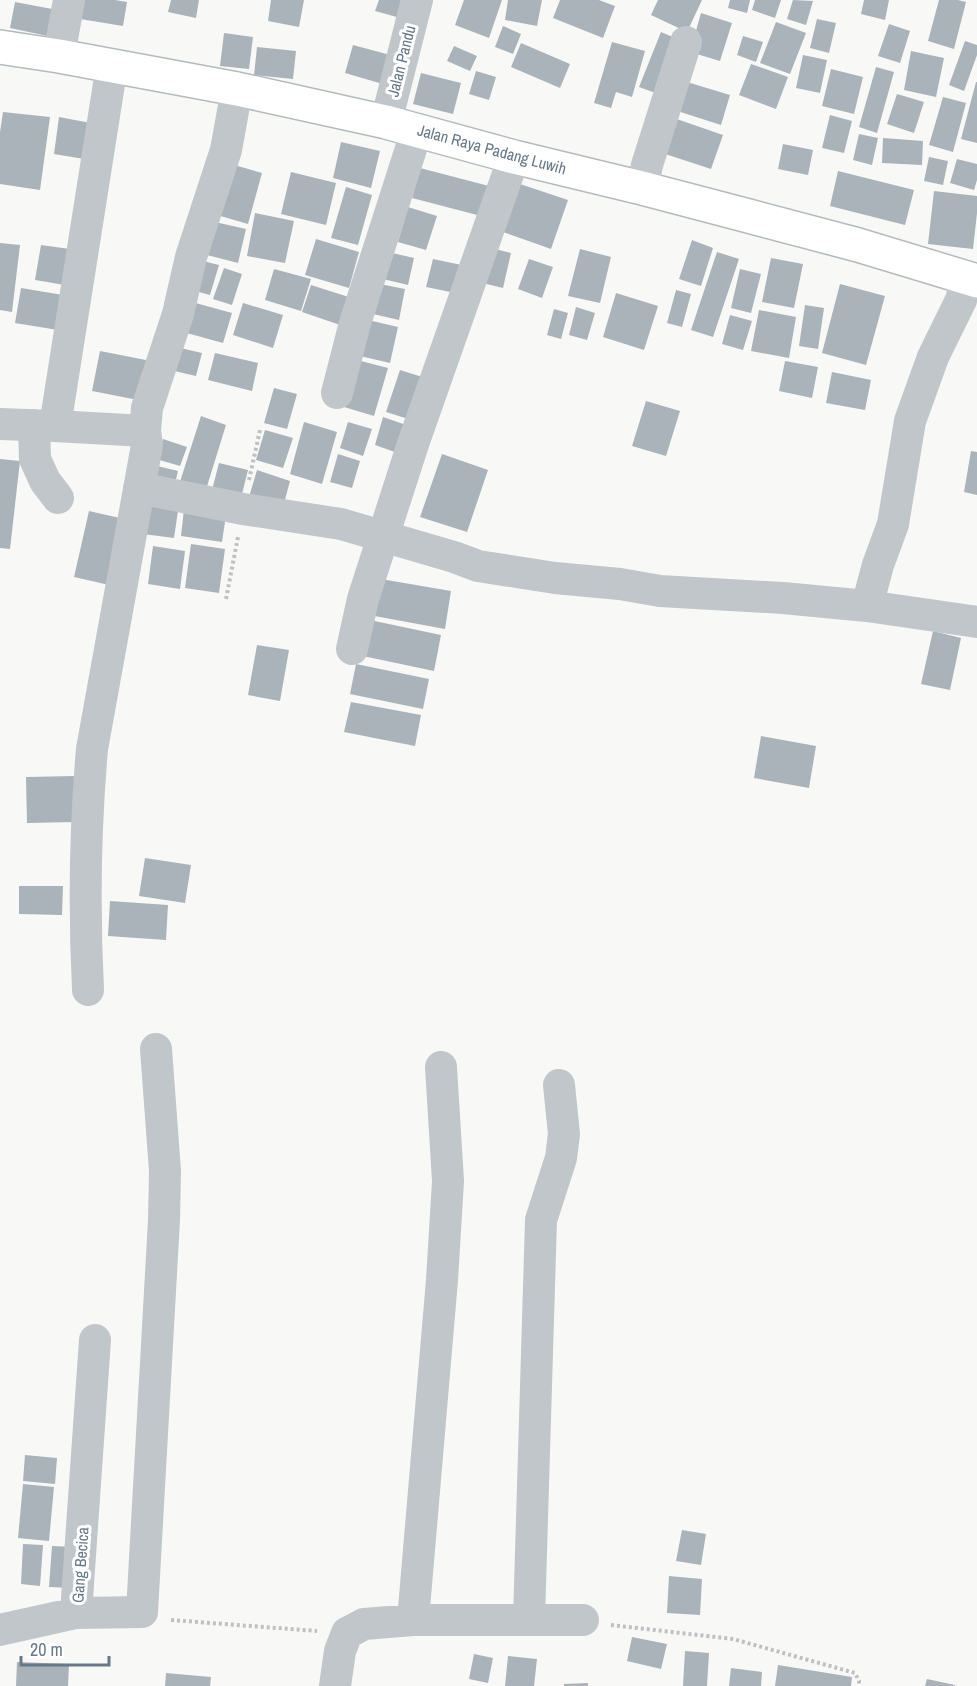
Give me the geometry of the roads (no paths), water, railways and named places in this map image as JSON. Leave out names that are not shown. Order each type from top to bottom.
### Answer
[{"type":"main road","name":"Jalan Raya Padang Luwih","points":[[0,47],[237,88],[386,122],[847,242],[972,279]]},
{"type":"street","points":[[59,56],[69,0]]},
{"type":"street","name":"Jalan Pandu","points":[[386,122],[417,0]]},
{"type":"street","points":[[642,188],[647,165],[686,42]]},
{"type":"street","points":[[58,498],[45,481],[35,459],[44,425],[112,65]]},
{"type":"street","points":[[88,990],[85,903],[92,749],[147,445],[145,431],[147,408],[178,314],[191,257],[226,150],[237,88]]},
{"type":"street","points":[[337,393],[355,323],[417,130]]},
{"type":"street","points":[[352,649],[363,599],[413,444],[514,157]]},
{"type":"street","points":[[867,606],[878,565],[893,524],[910,421],[933,357],[972,279]]},
{"type":"street","points":[[0,424],[145,431]]},
{"type":"street","points":[[139,488],[252,510],[341,524],[478,566],[660,591],[783,598],[867,606],[977,622]]},
{"type":"street","points":[[76,1613],[142,1612],[164,1220],[165,1171],[156,1049]]},
{"type":"street","points":[[413,1620],[442,1280],[448,1181],[441,1067]]},
{"type":"street","points":[[529,1619],[541,1220],[561,1158],[564,1134],[559,1085]]},
{"type":"street","name":"Gang Becica","points":[[0,1630],[76,1613],[95,1340]]},
{"type":"street","points":[[335,1686],[340,1651],[347,1633],[364,1624],[413,1620],[583,1620]]}]
